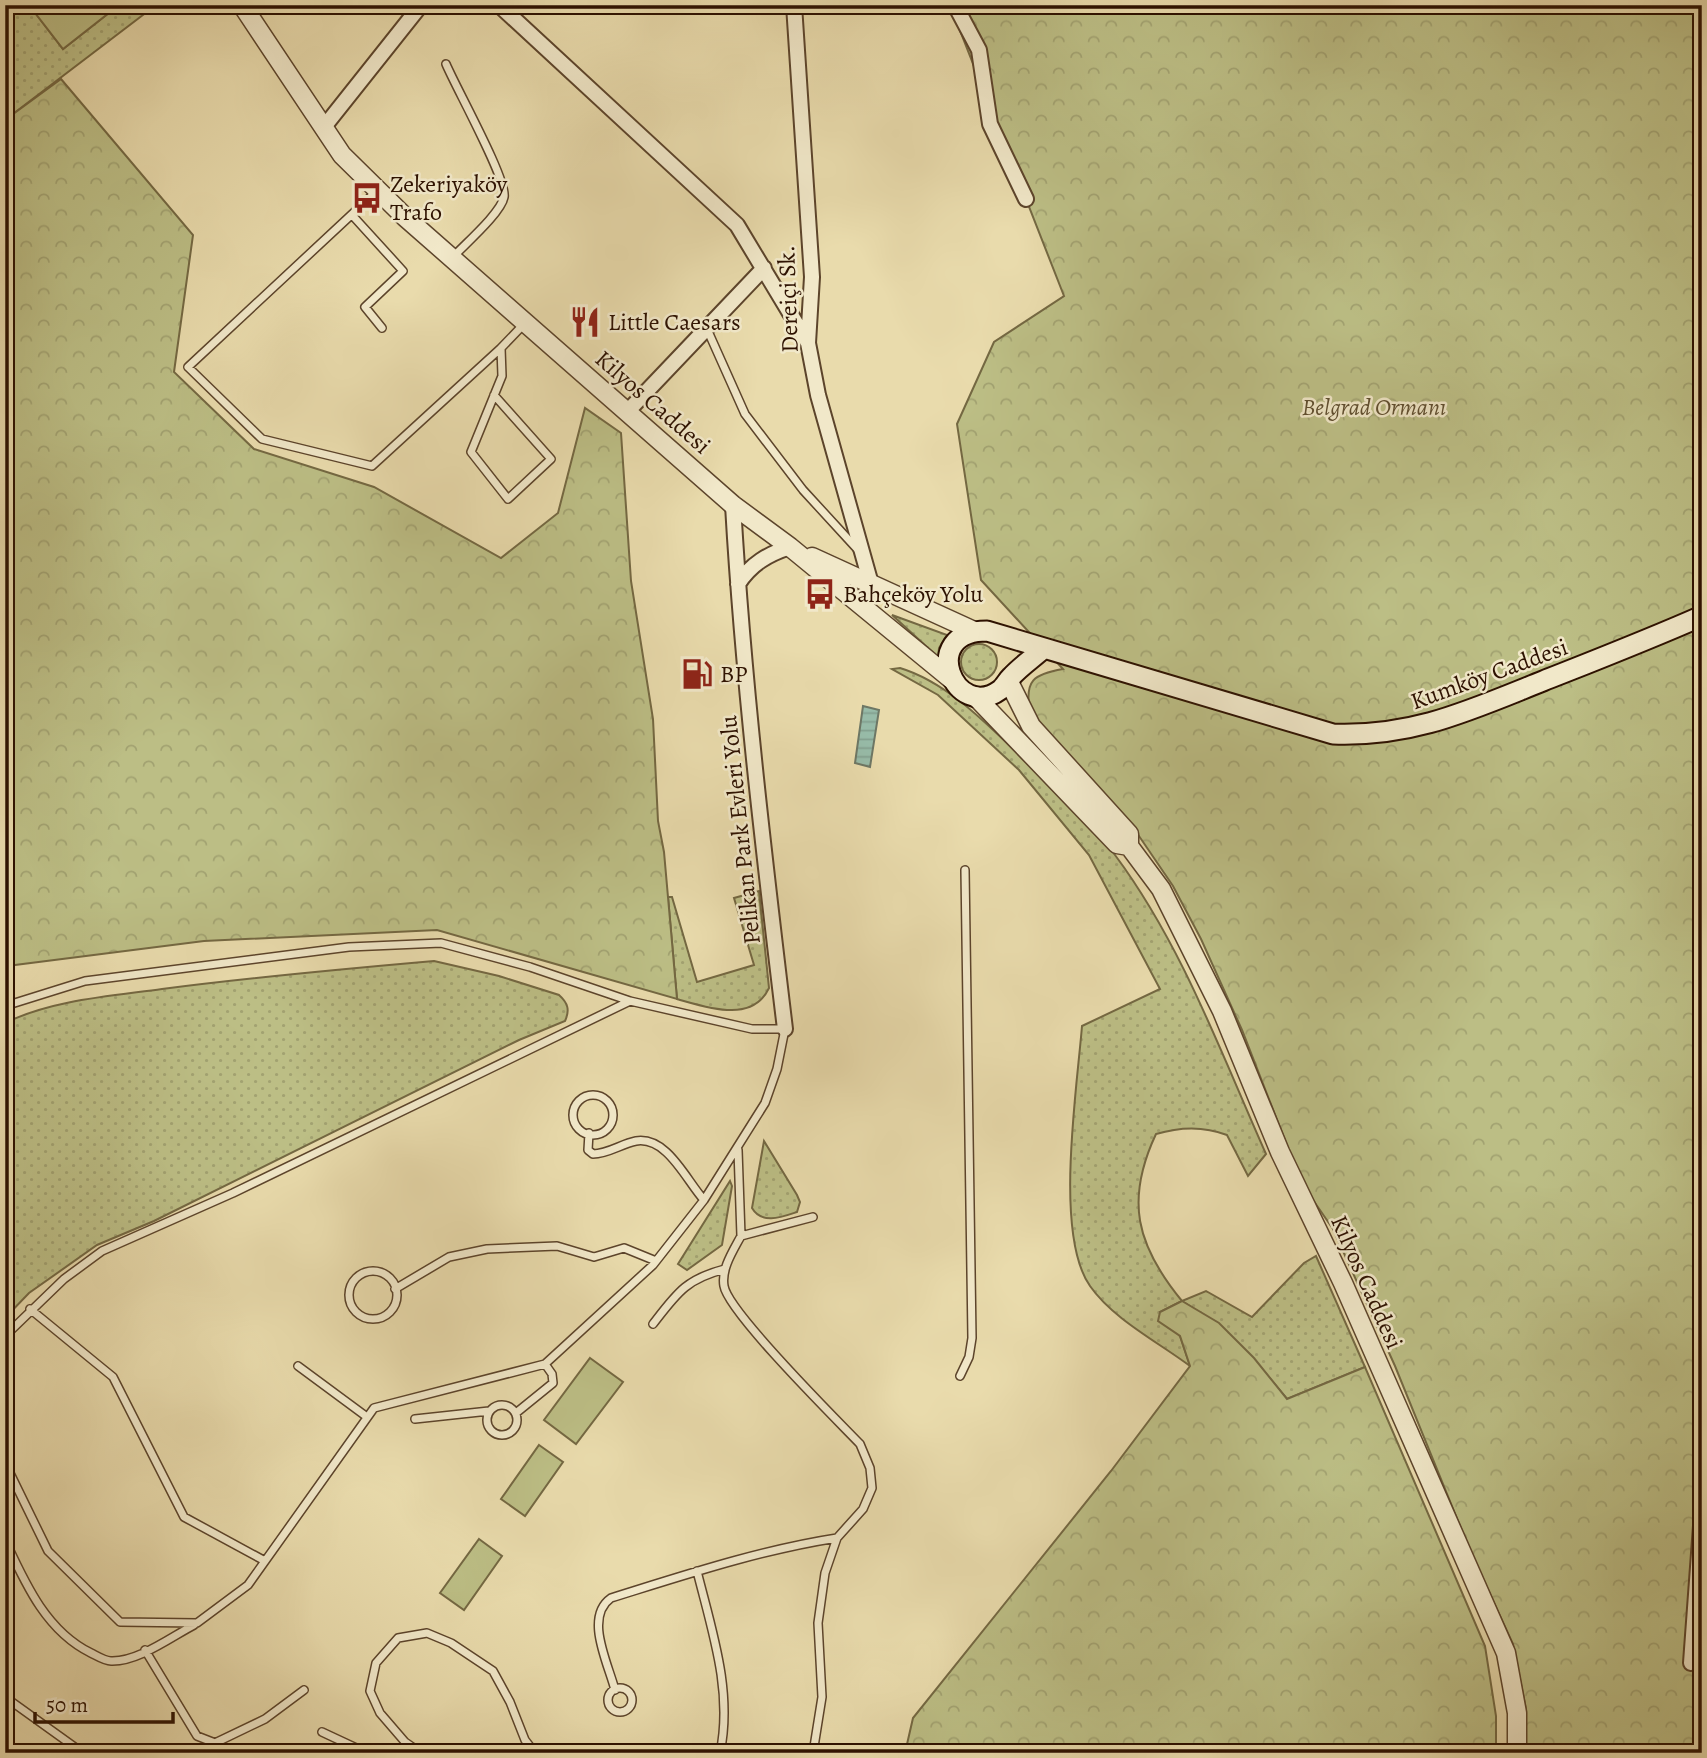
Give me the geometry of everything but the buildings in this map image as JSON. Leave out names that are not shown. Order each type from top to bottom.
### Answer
[{"type":"main road","name":"Kumköy Caddesi","points":[[999,636],[1333,734],[1366,735],[1396,732],[1459,715],[1702,616]]},
{"type":"main road","points":[[1010,678],[1013,657],[1009,647],[999,636],[987,631],[974,631],[953,645],[948,658],[951,679],[962,690],[975,696],[1000,690],[1043,649]]},
{"type":"street","name":"Kilyos Caddesi","points":[[242,5],[342,155],[452,259],[733,505],[790,547]]},
{"type":"street","points":[[324,127],[421,5]]},
{"type":"street","points":[[499,5],[737,225],[808,343]]},
{"type":"street","name":"Dereiçi Sk.","points":[[794,5],[812,277],[808,343],[818,395],[871,584]]},
{"type":"street","points":[[955,5],[979,50],[990,124],[1026,199]]},
{"type":"street","points":[[627,412],[764,268]]},
{"type":"street","name":"Pelikan Park Evleri Yolu","points":[[733,505],[737,584],[785,1029]]},
{"type":"street","points":[[737,584],[753,565],[772,553],[790,547],[974,631]]},
{"type":"street","points":[[790,547],[951,679]]},
{"type":"street","points":[[975,696],[1117,844],[1129,846],[1129,834],[1031,726],[1010,678]]},
{"type":"street","name":"Kilyos Caddesi","points":[[1129,846],[1161,889],[1222,1011],[1280,1152],[1343,1283],[1506,1653],[1517,1713],[1517,1753]]},
{"type":"street","points":[[1691,1663],[1702,1512]]},
{"type":"lane","points":[[446,64],[468,114],[494,159],[505,197],[498,209],[452,259]]},
{"type":"lane","points":[[378,190],[188,367],[261,439],[372,466],[501,348],[525,322]]},
{"type":"lane","points":[[352,215],[403,271],[365,307],[382,328]]},
{"type":"lane","points":[[706,328],[746,414],[803,490],[862,554]]},
{"type":"lane","points":[[494,395],[551,459],[508,499],[471,452],[494,395],[502,376],[501,348]]},
{"type":"lane","points":[[960,1376],[970,1357],[972,1338],[965,870]]},
{"type":"lane","points":[[5,1006],[85,981],[349,947],[441,943],[530,967],[630,1001],[752,1030],[785,1029],[777,1069],[765,1103],[705,1200],[656,1261],[545,1364],[374,1408],[248,1585],[197,1623],[131,1657],[110,1662],[84,1650],[52,1624],[28,1588],[5,1540]]},
{"type":"lane","points":[[5,1336],[30,1309],[102,1251],[233,1193],[630,1001]]},
{"type":"lane","points":[[587,1096],[600,1096],[610,1105],[613,1117],[602,1133],[589,1133],[578,1128],[574,1110],[587,1096]]},
{"type":"lane","points":[[589,1133],[588,1150],[593,1154],[638,1141],[667,1151],[687,1182],[705,1200]]},
{"type":"lane","points":[[738,1150],[741,1236],[725,1269],[727,1298],[860,1444],[870,1468],[872,1488],[863,1509],[837,1538],[825,1573],[818,1623],[822,1697],[813,1753]]},
{"type":"lane","points":[[741,1236],[813,1217]]},
{"type":"lane","points":[[395,1289],[449,1257],[487,1249],[557,1246],[594,1256],[624,1248],[656,1261]]},
{"type":"lane","points":[[653,1324],[683,1286],[703,1275],[725,1269]]},
{"type":"lane","points":[[366,1272],[381,1272],[393,1282],[395,1289],[395,1305],[384,1316],[361,1316],[351,1304],[350,1288],[353,1281],[366,1272]]},
{"type":"lane","points":[[30,1309],[113,1377],[184,1517],[265,1561]]},
{"type":"lane","points":[[516,1413],[553,1383],[552,1374],[545,1364]]},
{"type":"lane","points":[[298,1366],[367,1417]]},
{"type":"lane","points":[[415,1419],[489,1412],[502,1405],[516,1413]]},
{"type":"lane","points":[[489,1412],[488,1426],[494,1433],[503,1436],[516,1427],[516,1413]]},
{"type":"lane","points":[[5,1463],[48,1552],[120,1622],[197,1623]]},
{"type":"lane","points":[[615,1690],[596,1620],[602,1604],[611,1598],[697,1572],[806,1543],[837,1538]]},
{"type":"lane","points":[[697,1572],[719,1657],[726,1723],[720,1753]]},
{"type":"lane","points":[[421,1753],[405,1742],[380,1713],[370,1691],[376,1663],[398,1638],[427,1633],[451,1643],[493,1671],[510,1702],[525,1740],[535,1753]]},
{"type":"lane","points":[[145,1650],[197,1736],[215,1743],[265,1719],[304,1689]]},
{"type":"lane","points":[[5,1697],[83,1753]]},
{"type":"lane","points":[[322,1732],[367,1753]]},
{"type":"lane","points":[[396,1753],[405,1742]]},
{"type":"green space","points":[[5,5],[29,5],[63,49],[119,5],[156,5],[5,120]]},
{"type":"green space","points":[[29,5],[119,5],[63,49]]},
{"type":"green space","name":"Belgrad Ormanı","points":[[950,5],[1702,5],[1702,1753],[1525,1753],[1526,1709],[1513,1644],[1471,1553],[1395,1366],[1333,1229],[1302,1184],[1242,1030],[1201,939],[1173,886],[1139,836],[1030,712],[1029,692],[1033,680],[1045,673],[1063,669],[981,580],[957,424],[994,342],[1064,296]]},
{"type":"green space","points":[[61,79],[193,235],[174,372],[254,449],[374,487],[501,558],[558,513],[585,408],[621,433],[631,581],[653,719],[658,821],[664,852],[677,999],[437,930],[204,941],[15,965],[5,969],[5,120]]},
{"type":"green space","points":[[892,615],[947,635],[939,648],[938,657]]},
{"type":"green space","points":[[979,644],[991,650],[997,662],[991,674],[979,680],[967,674],[961,662],[967,650]]},
{"type":"green space","points":[[900,668],[931,682],[974,712],[1066,799],[1115,855],[1161,925],[1199,1000],[1266,1154],[1248,1176],[1227,1135],[1191,1128],[1156,1134],[1146,1158],[1138,1201],[1140,1221],[1154,1261],[1182,1301],[1160,1312],[1180,1336],[1190,1366],[1123,1319],[1090,1286],[1079,1263],[1070,1198],[1073,1123],[1082,1026],[1160,989],[1089,855],[1019,770],[938,695],[892,669]]},
{"type":"green space","points":[[759,891],[769,988],[761,999],[752,1006],[727,1010],[677,999],[668,897],[672,897],[697,982],[754,965],[734,898]]},
{"type":"green space","points":[[434,961],[499,976],[559,995],[567,1007],[565,1021],[519,1040],[154,1221],[97,1245],[29,1293],[5,1318],[5,1023],[42,1009],[102,997],[264,977]]},
{"type":"green space","points":[[764,1141],[797,1195],[800,1202],[797,1212],[767,1218],[752,1208]]},
{"type":"green space","points":[[730,1181],[732,1186],[722,1245],[687,1270],[678,1264]]},
{"type":"green space","points":[[1316,1256],[1365,1367],[1287,1399],[1239,1345],[1214,1322],[1182,1301],[1206,1291],[1252,1317],[1304,1263]]},
{"type":"green space","points":[[1182,1301],[1219,1323],[1254,1358],[1287,1399],[1365,1367],[1485,1646],[1496,1716],[1496,1753],[905,1753],[913,1718],[1111,1471],[1190,1366],[1180,1336],[1158,1321],[1160,1312]]},
{"type":"green space","points":[[590,1358],[623,1382],[576,1444],[544,1420]]},
{"type":"green space","points":[[539,1445],[563,1462],[525,1516],[501,1499]]},
{"type":"green space","points":[[479,1539],[502,1556],[464,1610],[440,1593]]},
{"type":"shaded area","points":[[863,706],[879,710],[870,767],[855,763]]},
{"type":"place","name":"Zekeriyaköy Trafo","points":[[367,198]]},
{"type":"place","name":"Little Caesars","points":[[585,322]]},
{"type":"place","name":"Bahçeköy Yolu","points":[[820,594]]},
{"type":"place","name":"BP","points":[[697,674]]}]
